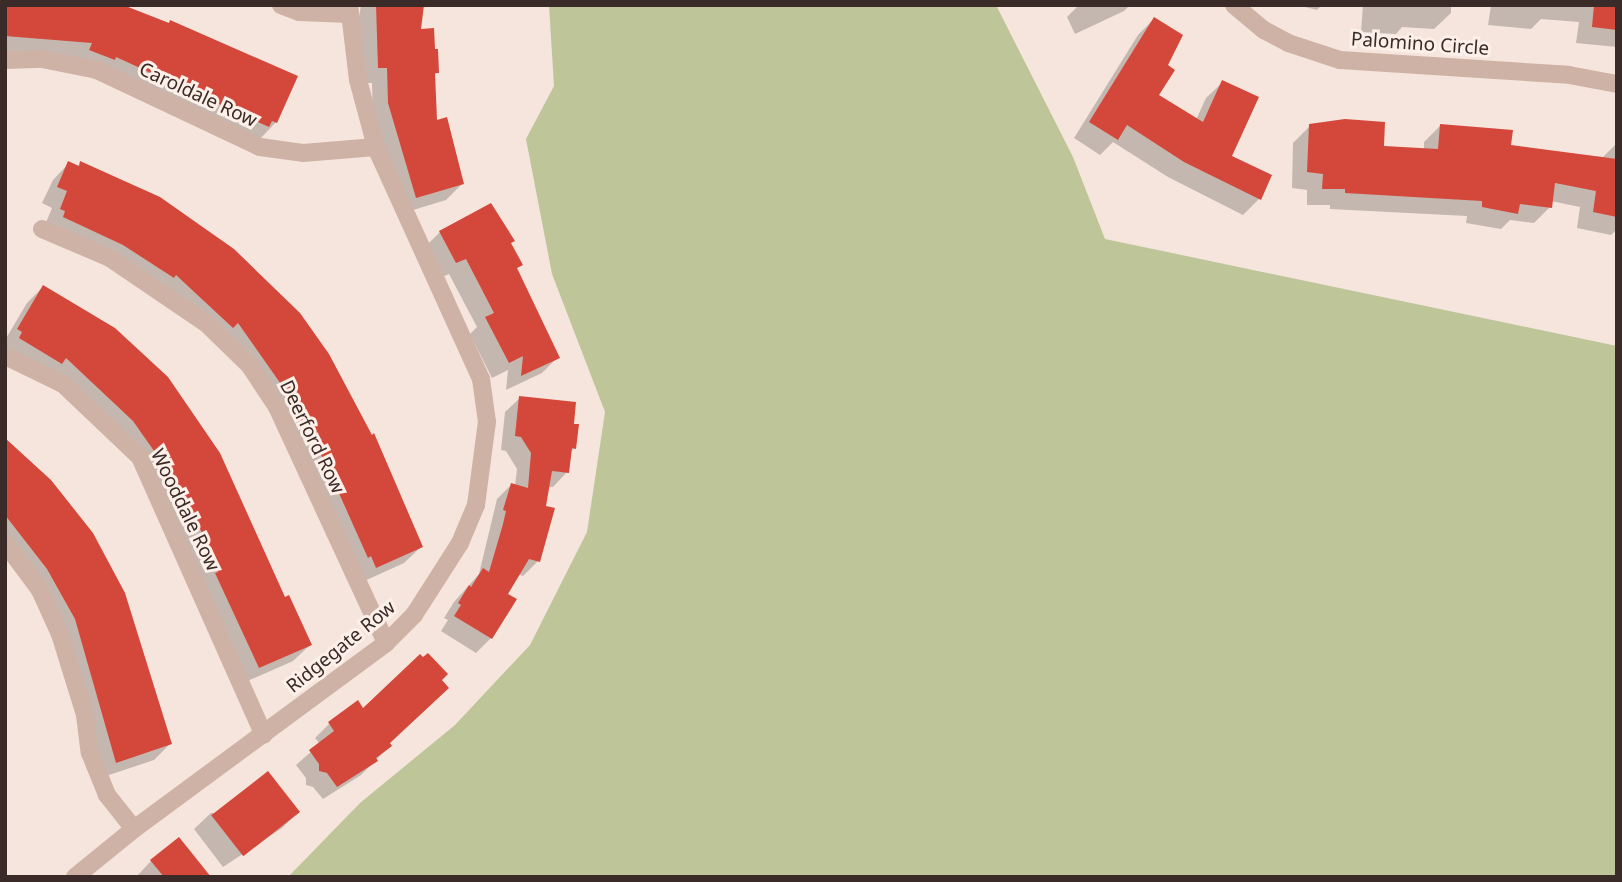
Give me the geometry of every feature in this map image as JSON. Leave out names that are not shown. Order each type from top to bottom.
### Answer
[{"type":"street","points":[[281,5],[299,12],[349,10]]},
{"type":"street","name":"Palomino Circle","points":[[1234,5],[1264,30],[1288,43],[1340,60],[1569,75],[1617,84]]},
{"type":"street","name":"Ridgegate Row","points":[[75,877],[134,829],[386,643],[414,615],[460,542],[476,505],[487,422],[481,379],[376,146],[358,80],[349,10]]},
{"type":"street","name":"Caroldale Row","points":[[5,60],[42,59],[97,70],[260,147],[303,153],[376,146]]},
{"type":"street","name":"Deerford Row","points":[[42,229],[110,258],[206,324],[250,366],[277,407],[386,643]]},
{"type":"street","name":"Wooddale Row","points":[[5,356],[63,384],[140,457],[264,735]]},
{"type":"street","points":[[5,543],[40,590],[60,634],[85,715],[90,753],[107,795],[134,829]]},
{"type":"green space","points":[[549,5],[996,5],[1073,157],[1105,239],[1617,346],[1617,877],[288,877],[360,803],[455,725],[530,645],[587,532],[605,412],[552,274],[526,139],[554,86]]},
{"type":"building","points":[[5,5],[123,5],[169,23],[170,20],[298,76],[277,123],[272,121],[269,127],[116,57],[115,60],[89,50],[92,43],[5,36]]},
{"type":"building","points":[[376,5],[424,5],[421,29],[434,28],[435,49],[438,49],[439,73],[435,73],[437,120],[447,117],[464,184],[416,198],[388,103],[387,68],[378,68]]},
{"type":"building","points":[[1594,5],[1617,5],[1617,30],[1592,27]]},
{"type":"building","points":[[1154,17],[1183,35],[1168,65],[1175,70],[1159,95],[1203,122],[1222,80],[1259,97],[1232,156],[1272,175],[1261,200],[1184,162],[1127,125],[1118,140],[1089,122]]},
{"type":"building","points":[[1345,119],[1385,122],[1384,146],[1438,149],[1440,124],[1513,130],[1511,145],[1617,159],[1617,217],[1593,212],[1596,191],[1555,183],[1552,208],[1520,204],[1518,214],[1482,207],[1482,201],[1345,193],[1345,189],[1322,189],[1323,174],[1307,172],[1309,124]]},
{"type":"building","points":[[68,161],[79,166],[80,161],[160,197],[234,249],[300,313],[329,354],[372,435],[374,433],[423,547],[376,568],[371,556],[368,558],[325,462],[299,416],[302,414],[238,323],[233,328],[176,275],[174,278],[123,245],[63,217],[65,211],[60,209],[67,191],[57,187]]},
{"type":"building","points":[[491,203],[515,241],[511,243],[523,265],[517,268],[560,358],[521,376],[523,356],[509,363],[485,317],[494,313],[466,259],[456,263],[439,231]]},
{"type":"building","points":[[43,285],[115,328],[168,377],[220,453],[285,597],[289,595],[312,645],[259,668],[215,573],[218,572],[194,515],[190,517],[171,475],[133,421],[66,358],[62,364],[19,338],[22,332],[17,329]]},
{"type":"building","points":[[519,396],[576,402],[574,424],[579,424],[569,473],[552,471],[546,506],[555,508],[540,562],[529,559],[508,594],[517,599],[492,639],[454,616],[469,585],[471,587],[483,568],[489,572],[511,483],[528,488],[531,453],[521,437],[515,436]]},
{"type":"building","points":[[5,438],[51,480],[93,533],[125,593],[172,744],[116,763],[75,619],[47,569],[5,515]]},
{"type":"building","points":[[428,653],[448,674],[442,680],[449,688],[390,743],[392,746],[376,758],[378,761],[337,787],[327,773],[319,771],[319,764],[309,750],[334,731],[328,722],[358,700],[363,708],[420,654],[423,657]]},
{"type":"building","points":[[268,771],[300,812],[243,856],[211,815]]},
{"type":"building","points":[[179,837],[211,877],[164,877],[150,860]]}]
